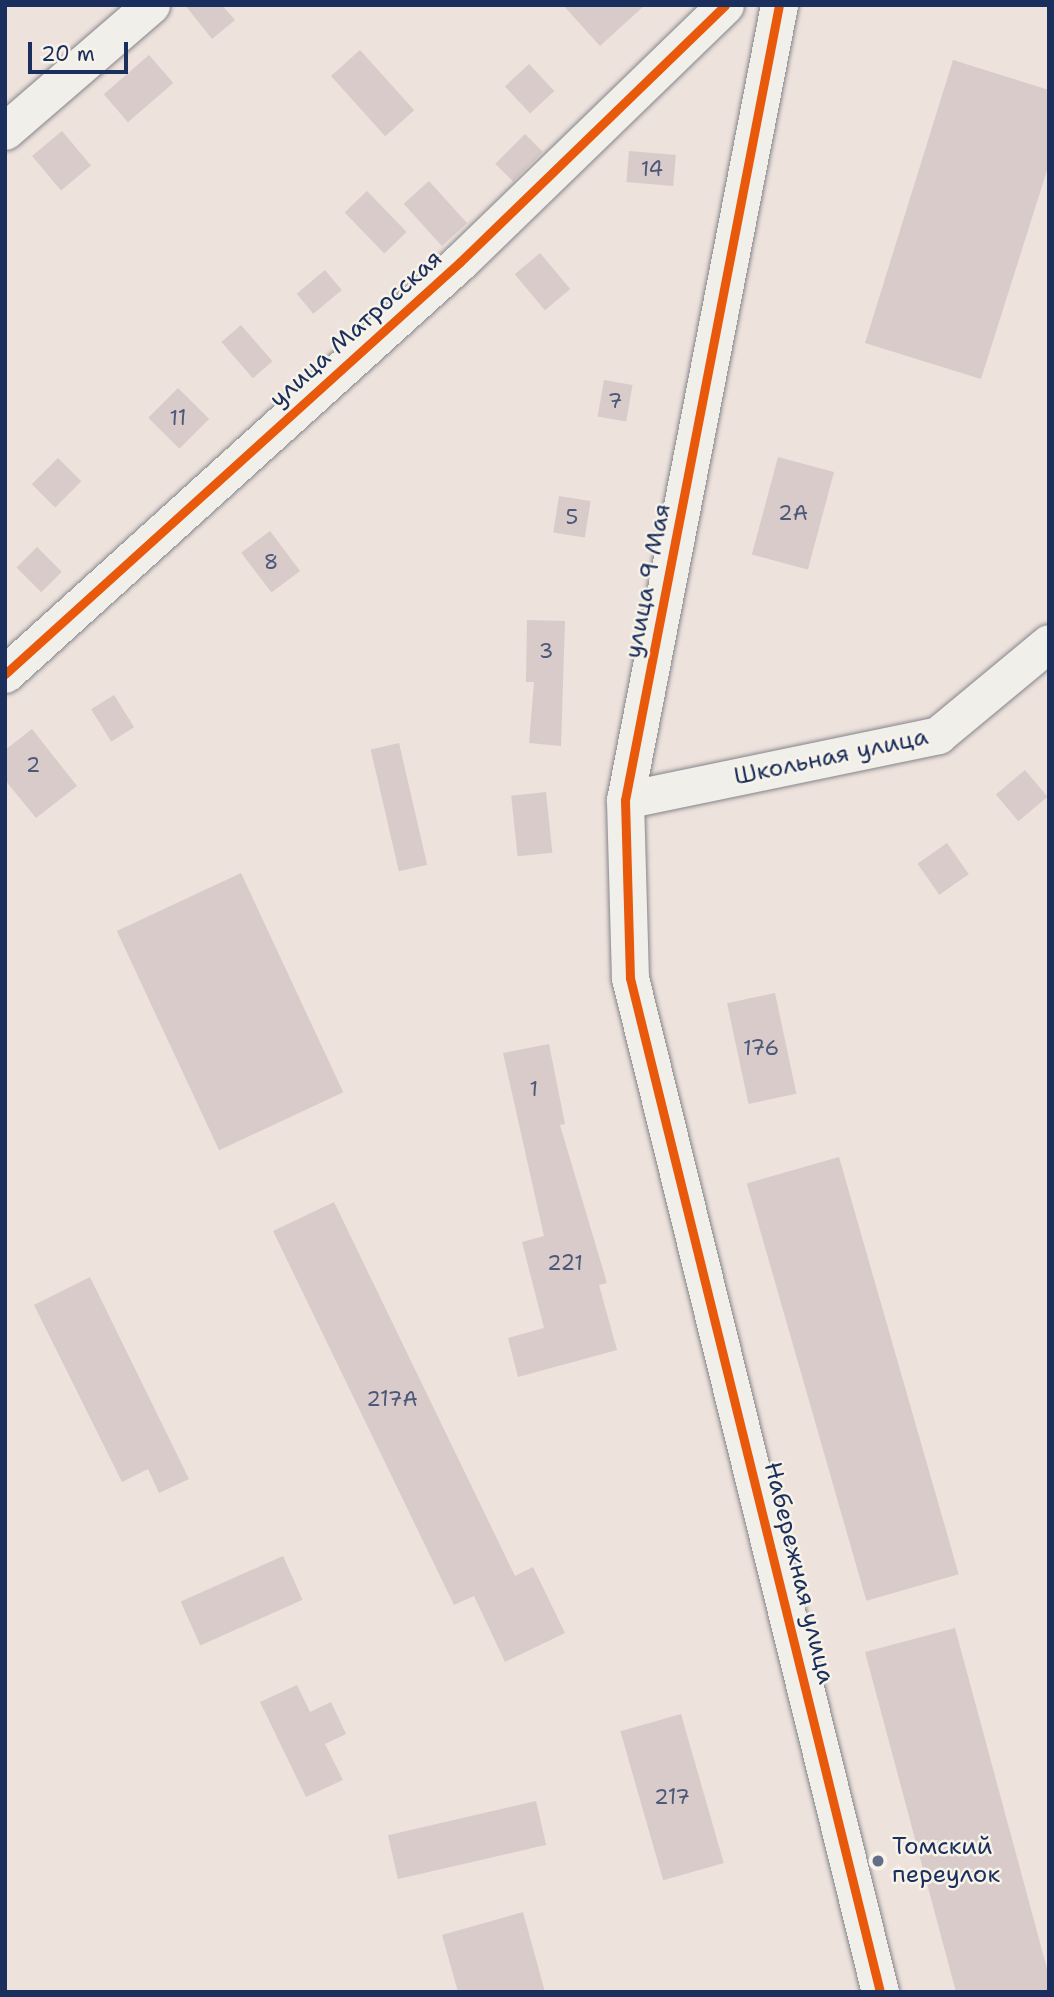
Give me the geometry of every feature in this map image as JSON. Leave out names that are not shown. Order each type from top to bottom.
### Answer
[{"type":"street","points":[[5,131],[151,5]]},
{"type":"street","name":"улица Матросская","points":[[5,674],[460,262],[725,5]]},
{"type":"street","name":"улица 9 Мая","points":[[677,1165],[630,978],[625,800],[779,5]]},
{"type":"street","name":"Школьная улица","points":[[625,800],[938,734],[1049,643]]},
{"type":"street","name":"Набережная улица","points":[[677,1165],[880,1992]]},
{"type":"building","points":[[185,5],[222,5],[235,20],[212,39]]},
{"type":"building","points":[[563,5],[645,5],[600,46]]},
{"type":"building","points":[[360,50],[414,110],[385,136],[331,76]]},
{"type":"building","points":[[149,55],[173,83],[128,122],[104,94]]},
{"type":"building","points":[[953,60],[1049,90],[1049,164],[981,379],[865,343]]},
{"type":"building","points":[[529,64],[554,91],[530,114],[505,87]]},
{"type":"building","points":[[62,131],[91,165],[61,191],[32,156]]},
{"type":"building","points":[[525,134],[543,152],[513,181],[495,164]]},
{"type":"building","points":[[629,151],[676,155],[673,186],[626,182]]},
{"type":"building","points":[[429,181],[467,223],[442,246],[404,204]]},
{"type":"building","points":[[367,191],[407,232],[384,254],[345,213]]},
{"type":"building","points":[[540,253],[570,289],[545,310],[515,274]]},
{"type":"building","points":[[325,270],[342,290],[313,314],[297,294]]},
{"type":"building","points":[[241,325],[272,361],[253,378],[221,342]]},
{"type":"building","points":[[604,380],[633,385],[626,421],[598,416]]},
{"type":"building","points":[[178,388],[209,419],[179,449],[148,418]]},
{"type":"building","points":[[778,457],[834,472],[808,570],[752,555]]},
{"type":"building","points":[[58,458],[81,481],[55,507],[32,484]]},
{"type":"building","points":[[559,496],[591,501],[585,538],[553,533]]},
{"type":"building","points":[[270,531],[300,571],[271,593],[241,553]]},
{"type":"building","points":[[37,547],[62,572],[41,592],[16,568]]},
{"type":"building","points":[[527,620],[565,621],[561,746],[529,743],[534,682],[526,682]]},
{"type":"building","points":[[114,695],[134,727],[111,742],[91,709]]},
{"type":"building","points":[[32,729],[77,786],[36,818],[5,780],[5,750]]},
{"type":"building","points":[[399,743],[427,865],[399,871],[371,750]]},
{"type":"building","points":[[1025,770],[1047,797],[1018,821],[996,794]]},
{"type":"building","points":[[546,792],[552,853],[518,856],[511,796]]},
{"type":"building","points":[[947,843],[969,874],[939,895],[918,864]]},
{"type":"building","points":[[241,873],[343,1092],[219,1150],[117,931]]},
{"type":"building","points":[[775,993],[796,1094],[748,1104],[727,1003]]},
{"type":"building","points":[[549,1044],[565,1124],[560,1125],[607,1283],[599,1285],[617,1350],[518,1377],[508,1338],[544,1328],[522,1242],[544,1236],[503,1053]]},
{"type":"building","points":[[839,1157],[959,1574],[866,1601],[747,1183]]},
{"type":"building","points":[[334,1202],[515,1576],[533,1567],[565,1633],[505,1662],[474,1596],[454,1605],[273,1231]]},
{"type":"building","points":[[90,1277],[189,1479],[159,1493],[148,1469],[122,1482],[34,1305]]},
{"type":"building","points":[[283,1556],[303,1600],[200,1645],[181,1602]]},
{"type":"building","points":[[955,1628],[1049,1976],[1049,1992],[956,1992],[865,1652]]},
{"type":"building","points":[[297,1685],[310,1712],[331,1702],[346,1734],[325,1744],[343,1780],[306,1797],[260,1702]]},
{"type":"building","points":[[681,1714],[724,1863],[663,1880],[620,1731]]},
{"type":"building","points":[[536,1801],[546,1845],[398,1879],[388,1835]]},
{"type":"building","points":[[523,1912],[545,1992],[458,1992],[442,1935]]},
{"type":"cycle path","points":[[5,674],[460,262],[725,5]]},
{"type":"cycle path","points":[[779,5],[625,800],[630,978],[880,1992]]},
{"type":"place","name":"Томский переулок","points":[[878,1861]]}]
